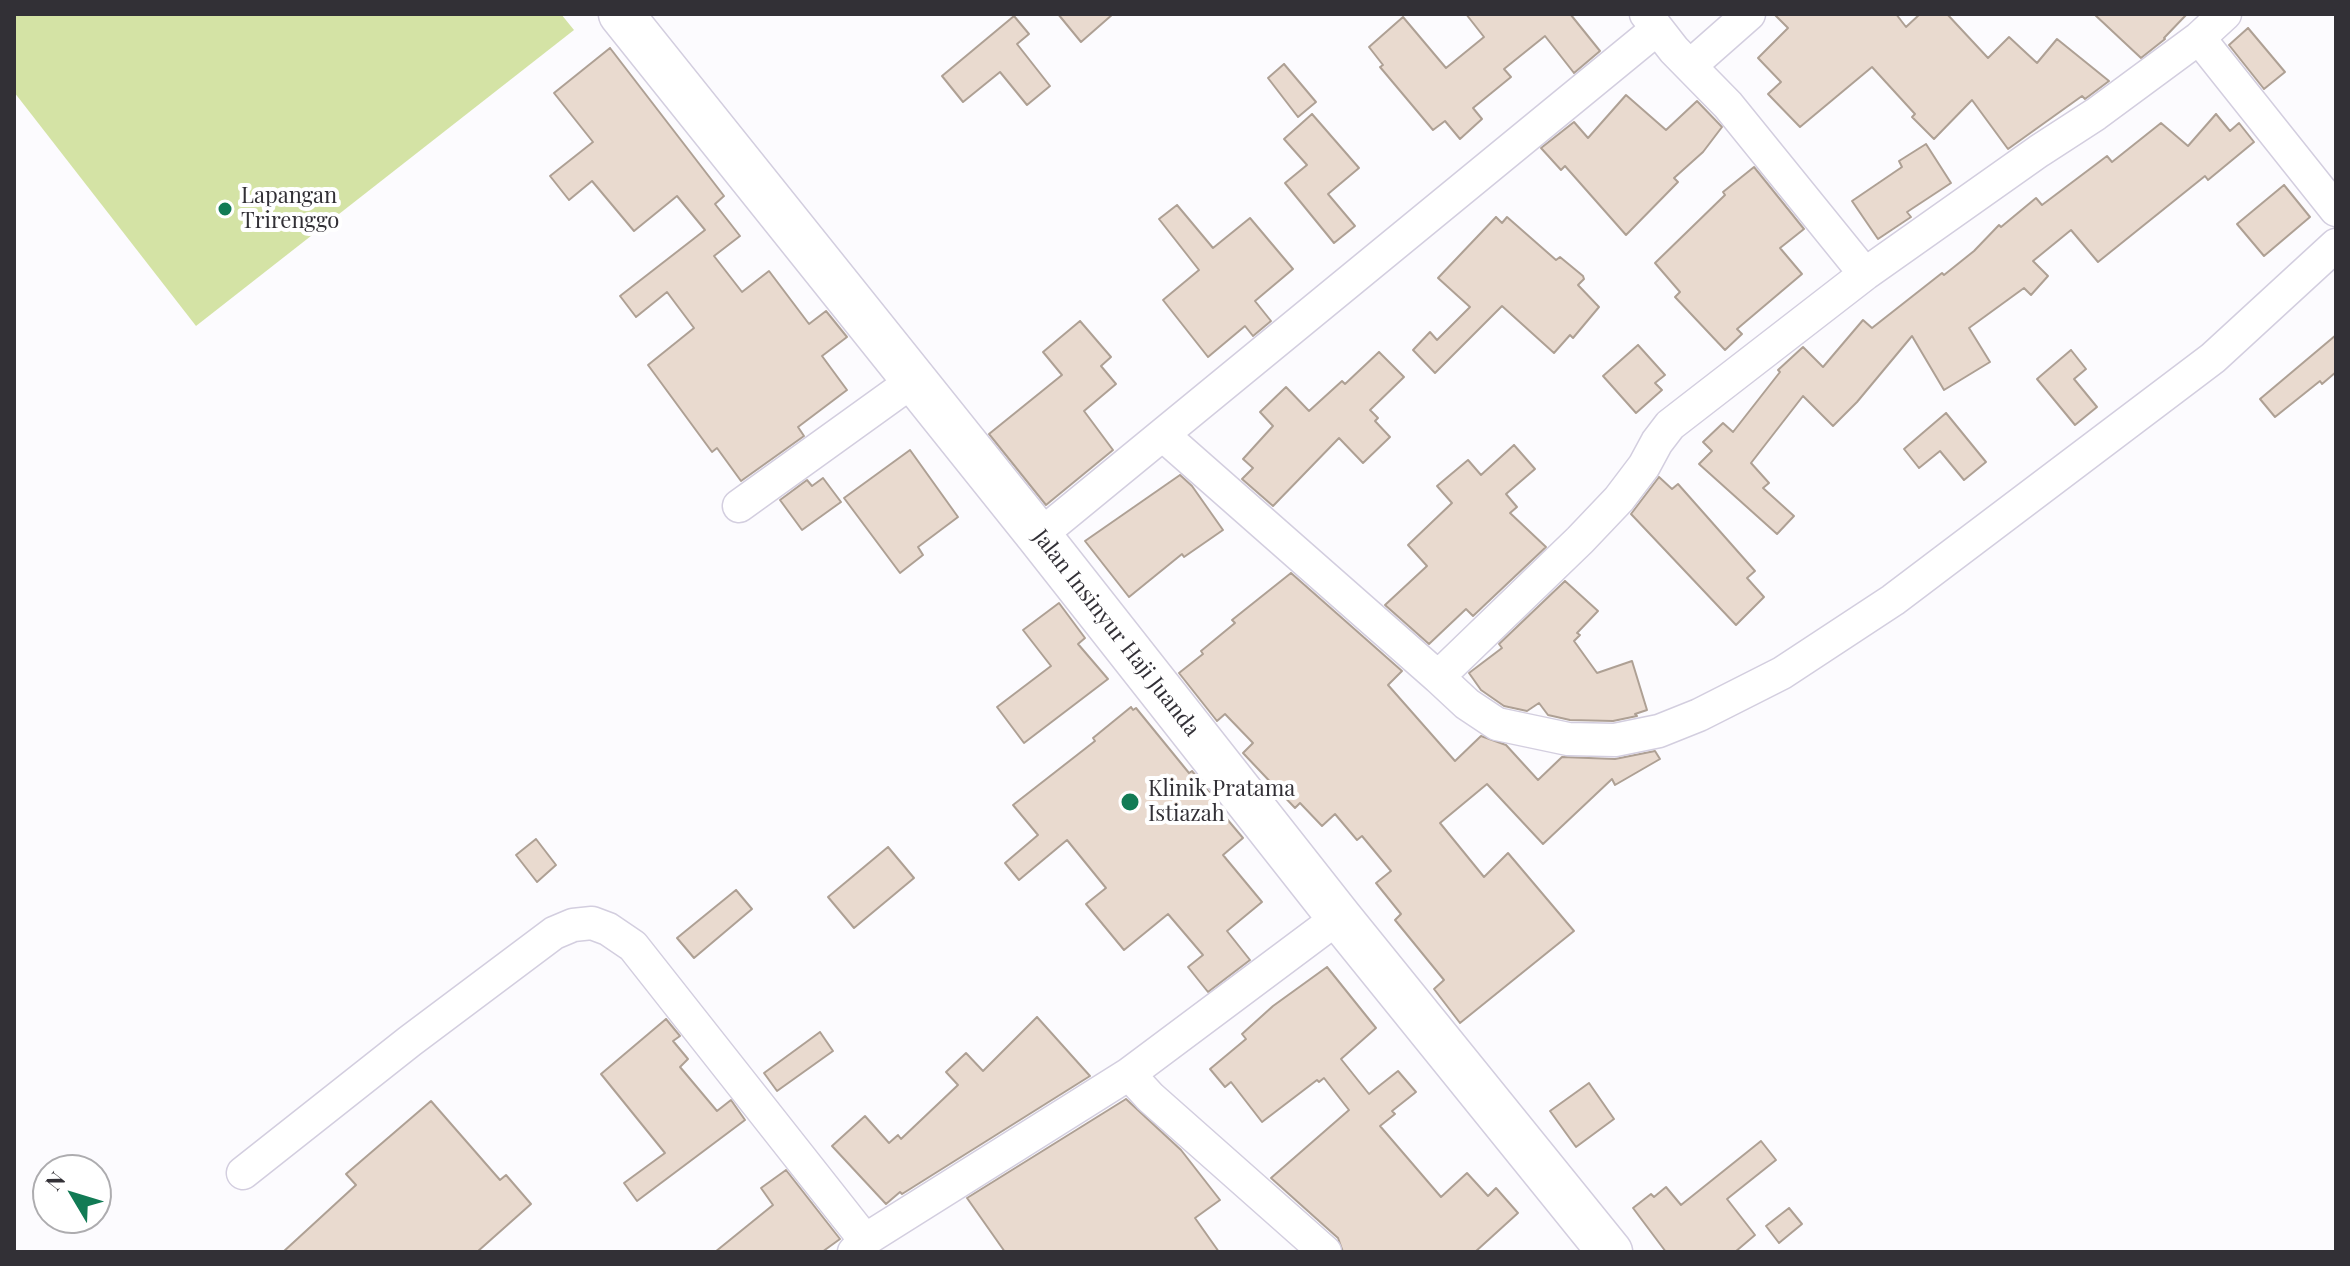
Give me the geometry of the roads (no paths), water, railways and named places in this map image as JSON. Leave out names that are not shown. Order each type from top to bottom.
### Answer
[{"type":"main road","name":"Jalan Insinyur Haji Juanda","points":[[621,14],[1339,917],[1610,1252]]},
{"type":"street","points":[[1690,66],[1749,14]]},
{"type":"street","points":[[1438,677],[1619,499],[1670,425],[1865,274],[2096,114],[2199,38],[2225,14]]},
{"type":"street","points":[[1039,536],[1163,435],[1652,21],[1728,105],[1865,274]]},
{"type":"street","points":[[2199,38],[2336,210]]},
{"type":"street","points":[[1163,435],[1467,704],[1497,724],[1529,733],[1568,739],[1615,740],[1659,731],[1699,715],[1782,673],[1893,600],[2213,358],[2336,245]]},
{"type":"street","points":[[739,506],[914,380]]},
{"type":"street","points":[[243,1173],[410,1041],[554,933],[573,925],[592,923],[608,929],[633,946],[860,1246],[1129,1074],[1339,917]]},
{"type":"street","points":[[1129,1074],[1150,1097],[1325,1252]]},
{"type":"place","name":"Lapangan Trirenggo","points":[[225,209]]},
{"type":"place","name":"Klinik Pratama Istiazah","points":[[1130,802]]}]
